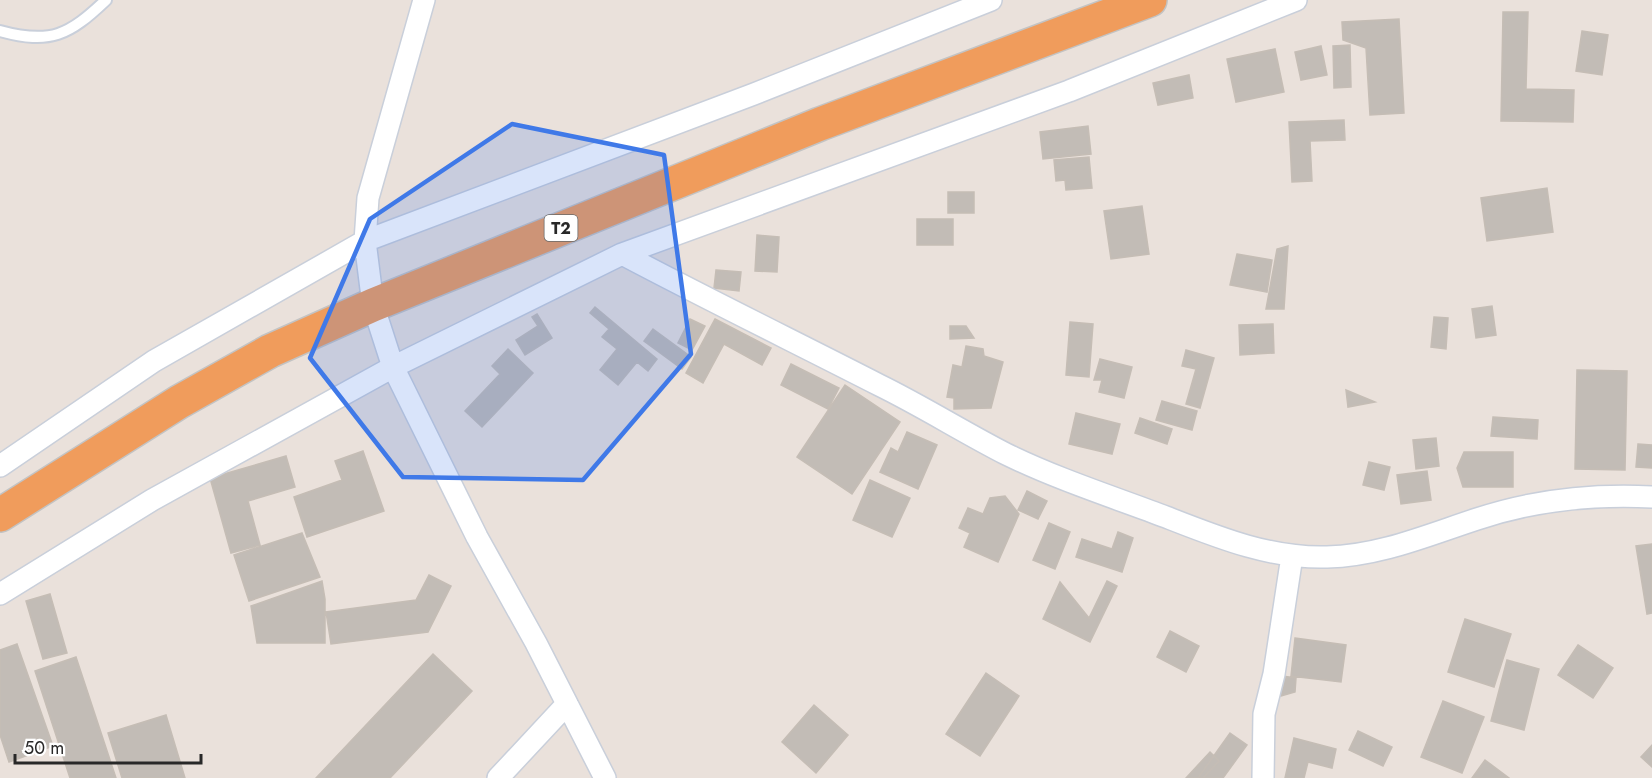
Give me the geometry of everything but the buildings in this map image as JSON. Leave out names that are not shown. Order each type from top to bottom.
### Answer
[{"type":"highway","name":"T2","points":[[0,514],[189,396],[270,351],[373,305],[820,124],[1150,0]]},
{"type":"street","points":[[424,0],[368,198],[365,241],[373,305],[393,367],[477,537],[537,643],[605,778]]},
{"type":"street","points":[[0,466],[154,361],[365,241],[754,94],[991,0]]},
{"type":"street","points":[[0,594],[152,500],[393,367],[621,254],[1069,91],[1296,0]]},
{"type":"street","points":[[621,254],[738,316],[882,386],[1007,454],[1100,493],[1226,540],[1292,556],[1328,557],[1375,550],[1424,538],[1526,505],[1565,499],[1652,497]]},
{"type":"street","points":[[1263,778],[1264,714],[1274,674],[1292,556]]},
{"type":"street","points":[[498,778],[567,704]]},
{"type":"lane","points":[[0,31],[21,37],[45,37],[66,33],[106,0]]},
{"type":"highlighted area","points":[[512,124],[664,155],[691,354],[583,480],[403,477],[310,358],[370,219]]}]
